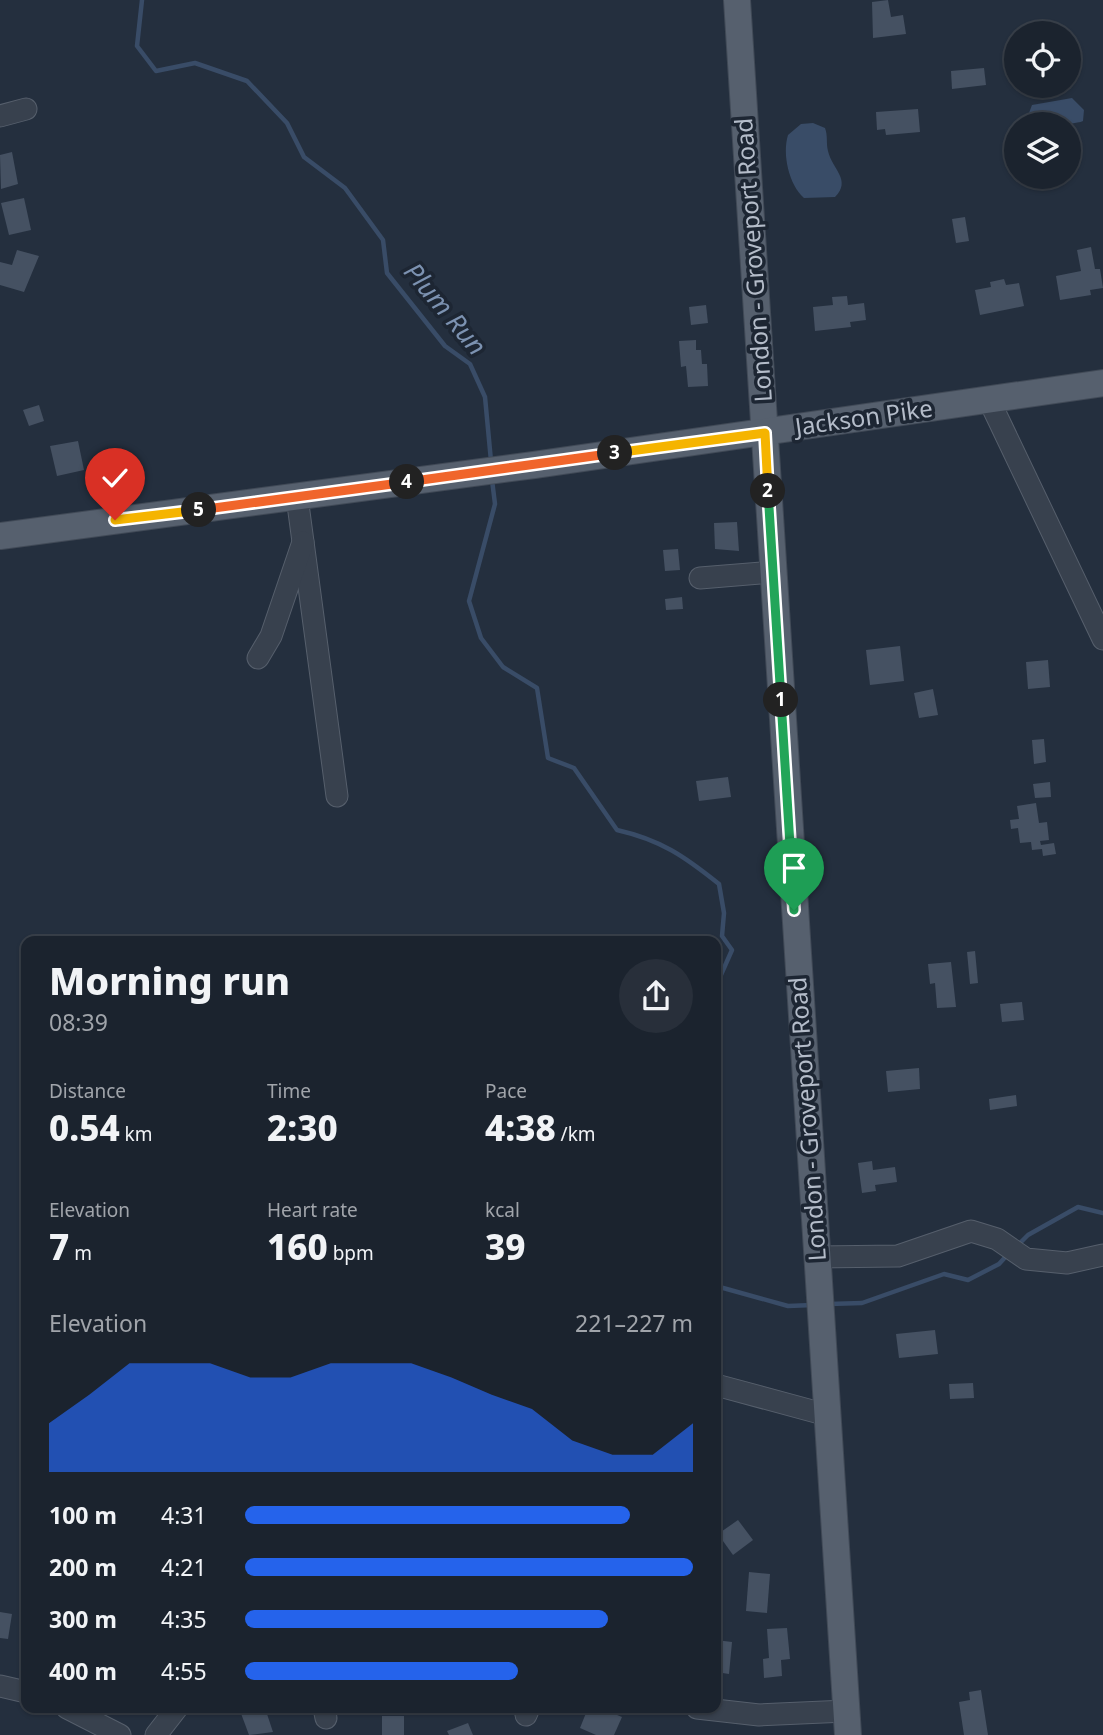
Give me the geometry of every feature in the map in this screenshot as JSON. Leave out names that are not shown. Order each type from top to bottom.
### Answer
[{"type":"main road","name":"London - Groveport Road","points":[[737,0],[847,1723]]},
{"type":"main road","name":"Jackson Pike","points":[[0,536],[765,433],[1103,383]]},
{"type":"street","points":[[0,116],[26,109]]},
{"type":"street","points":[[989,400],[1103,639]]},
{"type":"street","points":[[297,497],[337,796]]},
{"type":"street","points":[[258,658],[271,636],[304,540]]},
{"type":"street","points":[[700,578],[773,572]]},
{"type":"street","points":[[817,1261],[898,1256],[971,1231],[983,1233],[1026,1259],[1067,1263],[1103,1255]]},
{"type":"street","points":[[721,1386],[827,1415]]},
{"type":"street","points":[[0,1686],[21,1691]]},
{"type":"street","points":[[721,1711],[847,1723]]},
{"type":"street","points":[[76,1713],[120,1735]]},
{"type":"street","points":[[156,1735],[173,1713]]},
{"type":"water","points":[[1072,98],[1084,110],[1083,121],[1081,112],[1029,112],[1032,105]]},
{"type":"water","points":[[813,123],[825,128],[828,151],[841,180],[840,191],[835,197],[804,198],[794,185],[788,169],[788,135],[801,124]]},
{"type":"building","points":[[888,0],[891,17],[903,15],[906,34],[873,38],[872,2]]},
{"type":"building","points":[[984,68],[986,85],[952,89],[951,71]]},
{"type":"building","points":[[918,109],[920,132],[886,135],[885,129],[877,130],[876,112]]},
{"type":"building","points":[[12,152],[18,184],[1,189],[0,155]]},
{"type":"building","points":[[24,198],[31,230],[9,235],[1,203]]},
{"type":"building","points":[[965,217],[969,241],[956,243],[952,219]]},
{"type":"building","points":[[1091,247],[1095,269],[1100,269],[1103,288],[1090,290],[1091,295],[1060,300],[1056,276],[1081,271],[1077,250]]},
{"type":"building","points":[[17,250],[39,256],[24,292],[0,285],[0,262],[12,265]]},
{"type":"building","points":[[1004,279],[1006,285],[1019,283],[1024,306],[980,315],[975,290],[991,287],[990,282]]},
{"type":"building","points":[[847,296],[848,305],[864,303],[866,320],[850,322],[851,327],[815,331],[813,307],[833,305],[832,297]]},
{"type":"building","points":[[706,305],[708,323],[691,325],[689,307]]},
{"type":"building","points":[[696,340],[696,350],[701,350],[702,364],[707,364],[708,386],[688,387],[686,366],[681,367],[679,341]]},
{"type":"building","points":[[39,405],[44,421],[29,426],[23,410]]},
{"type":"building","points":[[78,441],[84,470],[57,476],[50,446]]},
{"type":"building","points":[[737,522],[739,551],[715,549],[714,523]]},
{"type":"building","points":[[678,549],[680,570],[665,571],[663,550]]},
{"type":"building","points":[[682,597],[683,609],[666,610],[665,599]]},
{"type":"building","points":[[900,646],[904,681],[870,685],[866,650]]},
{"type":"building","points":[[1048,660],[1050,687],[1028,689],[1026,662]]},
{"type":"building","points":[[933,689],[938,715],[919,718],[914,693]]},
{"type":"building","points":[[1044,739],[1046,762],[1034,764],[1032,740]]},
{"type":"building","points":[[728,777],[731,797],[699,801],[696,781]]},
{"type":"building","points":[[1050,782],[1051,797],[1035,798],[1033,784]]},
{"type":"building","points":[[1036,803],[1039,823],[1047,822],[1049,840],[1040,841],[1041,845],[1054,843],[1056,854],[1043,856],[1042,849],[1032,850],[1031,842],[1020,843],[1018,828],[1011,829],[1010,820],[1019,819],[1017,806]]},
{"type":"building","points":[[975,951],[978,983],[970,984],[967,952]]},
{"type":"building","points":[[951,962],[956,1007],[937,1008],[935,983],[930,984],[928,964]]},
{"type":"building","points":[[1022,1002],[1024,1020],[1002,1022],[1000,1004]]},
{"type":"building","points":[[919,1068],[920,1089],[888,1092],[886,1071]]},
{"type":"building","points":[[1016,1095],[1017,1106],[990,1110],[989,1099]]},
{"type":"building","points":[[872,1161],[873,1170],[895,1167],[897,1182],[875,1185],[876,1191],[862,1193],[858,1163]]},
{"type":"building","points":[[935,1330],[938,1354],[899,1358],[896,1334]]},
{"type":"building","points":[[973,1383],[974,1398],[950,1399],[949,1384]]},
{"type":"building","points":[[738,1520],[753,1540],[733,1555],[721,1538],[721,1532]]},
{"type":"building","points":[[749,1572],[770,1574],[767,1613],[746,1611]]},
{"type":"building","points":[[0,1612],[12,1614],[8,1639],[0,1638]]},
{"type":"building","points":[[787,1628],[790,1659],[781,1660],[782,1676],[764,1678],[763,1659],[769,1658],[767,1629]]},
{"type":"building","points":[[721,1641],[732,1642],[729,1674],[721,1673]]},
{"type":"building","points":[[981,1690],[988,1735],[964,1735],[959,1702],[970,1700],[969,1692]]},
{"type":"building","points":[[241,1713],[267,1713],[273,1732],[249,1735]]},
{"type":"building","points":[[586,1713],[612,1713],[622,1717],[614,1735],[596,1735],[580,1728]]},
{"type":"building","points":[[382,1716],[404,1716],[404,1735],[382,1735]]},
{"type":"building","points":[[468,1723],[473,1735],[449,1735],[447,1731]]},
{"type":"waterway","name":"Plum Run","points":[[142,0],[137,46],[156,71],[195,63],[247,81],[287,123],[304,157],[345,188],[383,240],[387,273],[445,346],[470,364],[485,397],[491,461]]},
{"type":"waterway","name":"Plum Run","points":[[492,480],[495,504],[469,601],[481,638],[503,667],[537,688],[548,758],[574,768],[617,830],[671,850],[719,884],[724,913],[722,936],[732,950],[721,975]]},
{"type":"waterway","name":"Plum Run","points":[[1018,1245],[1028,1235],[1078,1207],[1103,1213]]},
{"type":"waterway","name":"Plum Run","points":[[829,1304],[862,1303],[944,1274],[968,1280],[999,1264],[1009,1253]]},
{"type":"waterway","name":"Plum Run","points":[[721,1287],[788,1306],[813,1305]]},
{"type":"route","points":[[115,520],[765,433],[794,910]]}]
